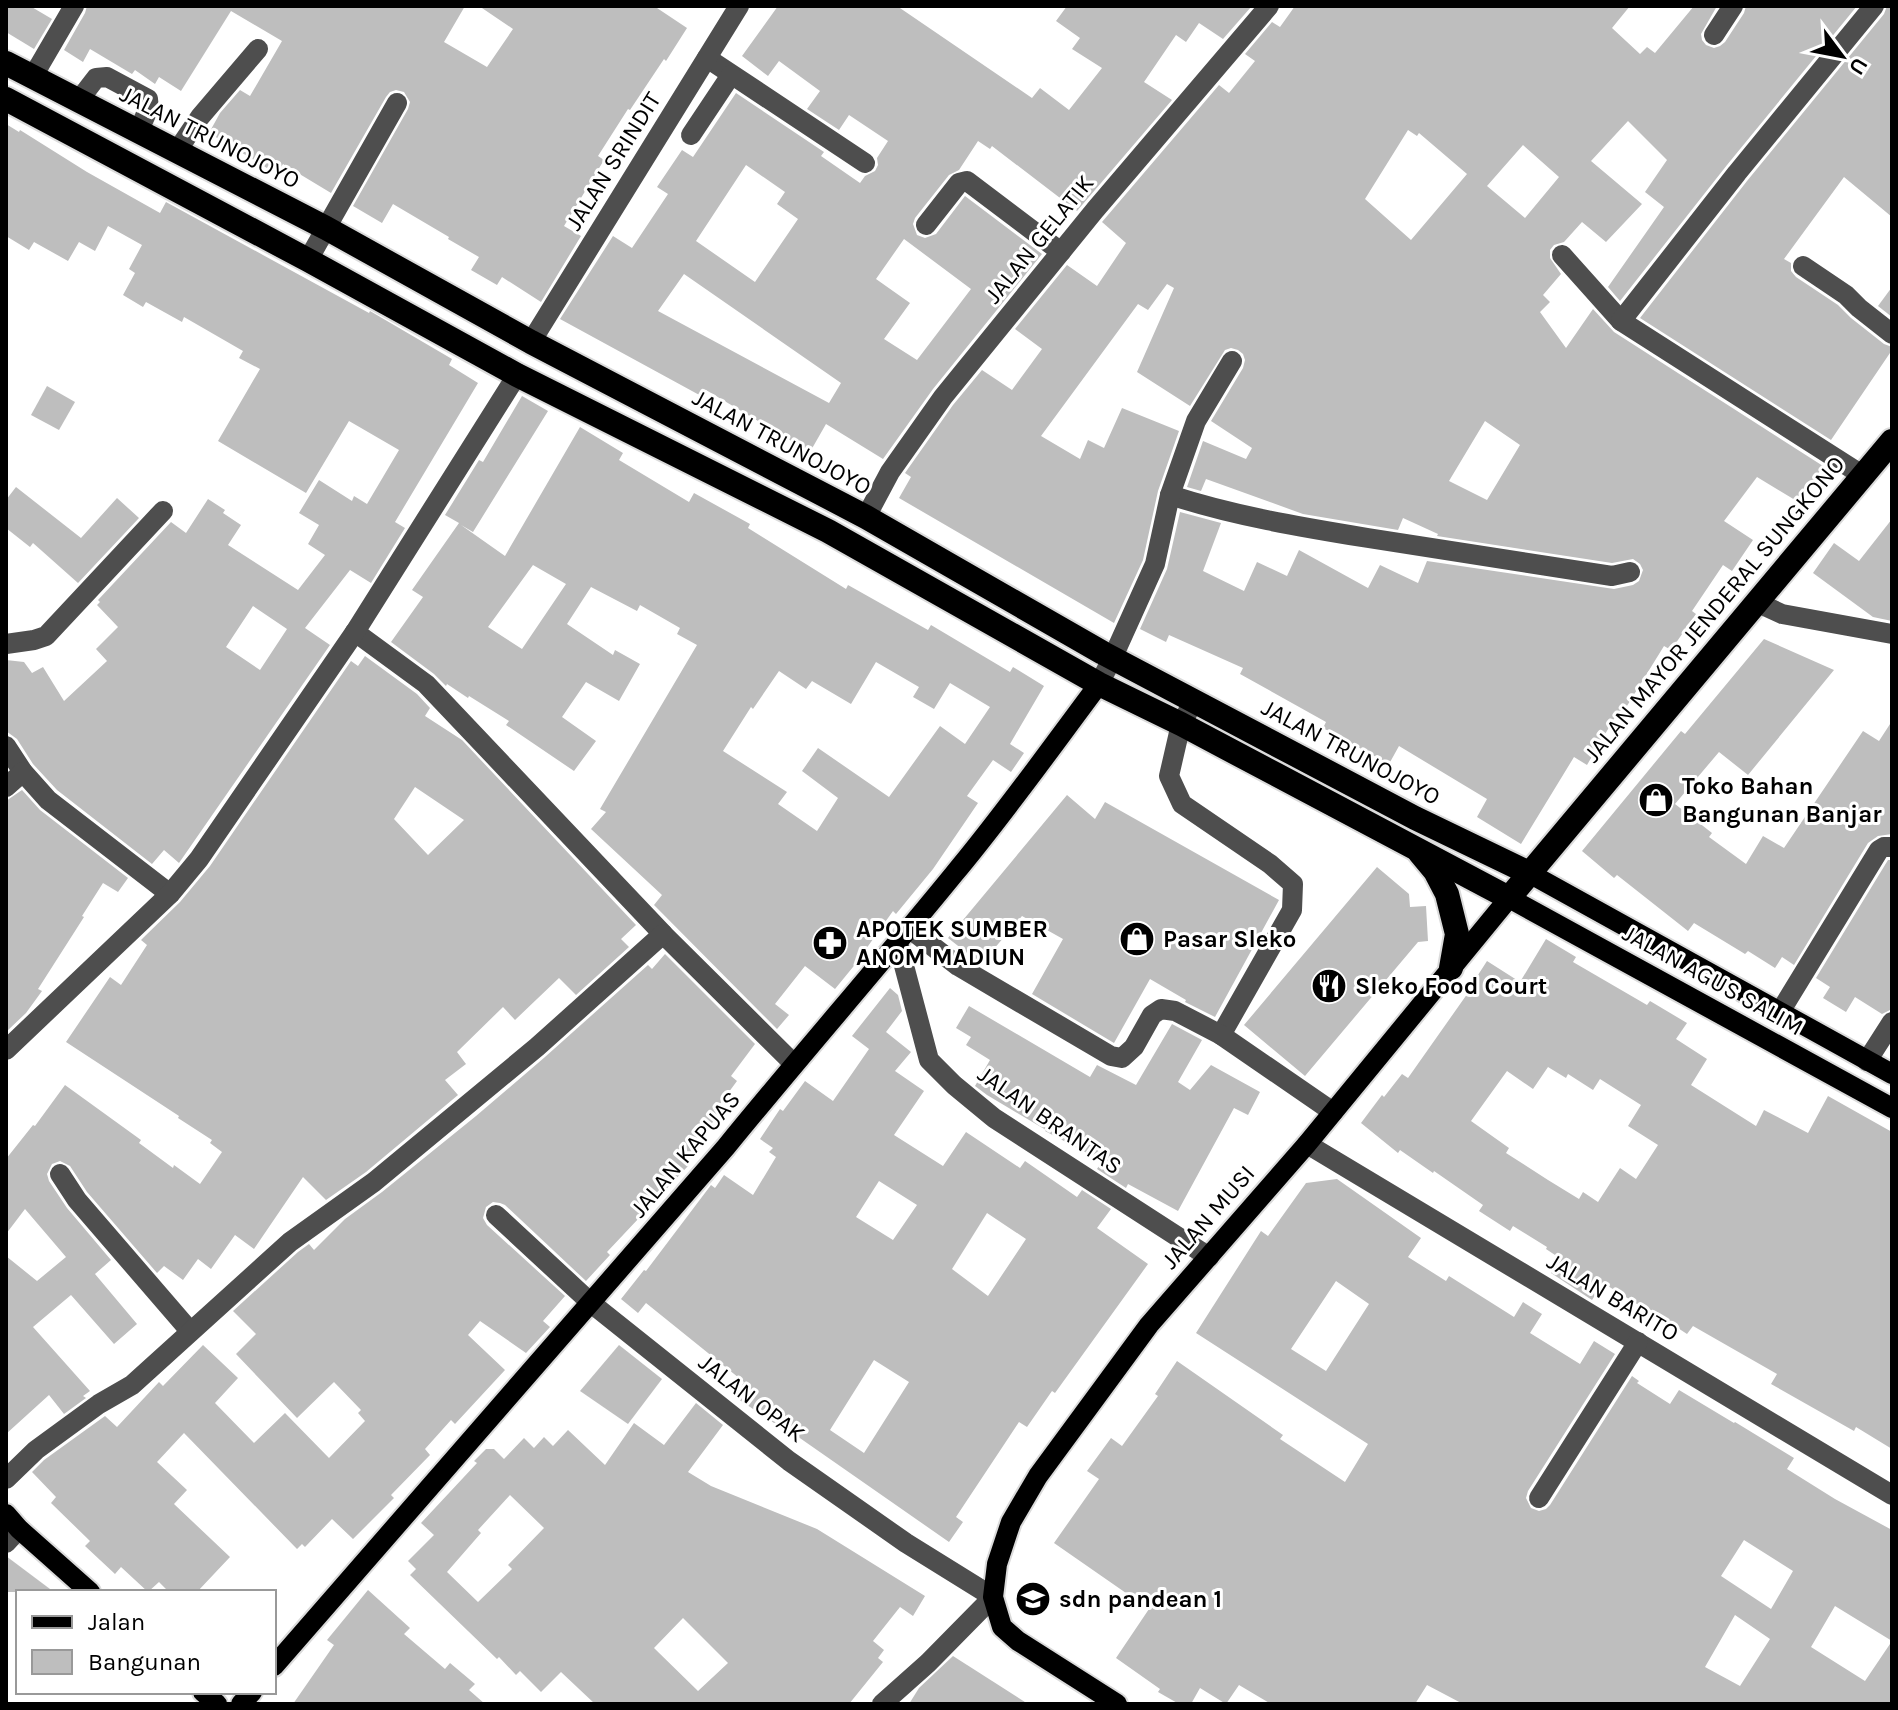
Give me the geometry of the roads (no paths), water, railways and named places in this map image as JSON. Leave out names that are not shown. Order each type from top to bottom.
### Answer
[{"type":"highway","name":"JALAN TRUNOJOYO","points":[[6,63],[326,228],[531,342],[866,517],[1194,701],[1415,818],[1529,873]]},
{"type":"highway","points":[[6,99],[517,375],[828,531],[1099,684],[1181,724],[1509,898]]},
{"type":"highway","name":"JALAN MAYOR JENDERAL SUNGKONO","points":[[1509,898],[1892,441]]},
{"type":"highway","points":[[1417,848],[1435,871],[1447,894],[1457,934],[1451,968]]},
{"type":"main road","name":"JALAN KAPUAS","points":[[276,1664],[726,1147],[956,873],[1099,684]]},
{"type":"main road","points":[[1529,873],[1892,1074]]},
{"type":"main road","name":"JALAN MUSI","points":[[993,1597],[997,1564],[1011,1522],[1038,1476],[1149,1325],[1307,1144],[1509,898]]},
{"type":"main road","name":"JALAN AGUS SALIM","points":[[1509,898],[1892,1108]]},
{"type":"main road","points":[[10,1529],[87,1590]]},
{"type":"main road","points":[[993,1597],[1002,1627],[1018,1641],[1117,1704]]},
{"type":"street","points":[[32,78],[74,6]]},
{"type":"street","name":"JALAN SRINDIT","points":[[531,342],[739,6]]},
{"type":"street","name":"JALAN GELATIK","points":[[866,517],[890,472],[943,397],[1269,6]]},
{"type":"street","points":[[1714,35],[1733,6]]},
{"type":"street","points":[[1621,321],[1874,6]]},
{"type":"street","points":[[177,151],[200,117],[258,49]]},
{"type":"street","points":[[707,58],[865,163]]},
{"type":"street","points":[[691,135],[731,75]]},
{"type":"street","points":[[79,100],[99,76],[146,97],[147,113],[138,131]]},
{"type":"street","points":[[308,260],[397,103]]},
{"type":"street","points":[[926,225],[959,183],[967,181],[1061,252]]},
{"type":"street","points":[[1562,255],[1621,321],[1862,475]]},
{"type":"street","points":[[1803,266],[1846,295],[1892,334]]},
{"type":"street","name":"JALAN KAPUAS","points":[[1099,684],[1155,564],[1170,495],[1196,421],[1232,361]]},
{"type":"street","points":[[6,1050],[170,894],[199,859],[355,632],[517,375]]},
{"type":"street","points":[[1170,495],[1278,523],[1612,576],[1630,572]]},
{"type":"street","points":[[6,644],[46,636],[163,511]]},
{"type":"street","points":[[1758,603],[1782,614],[1892,634]]},
{"type":"street","points":[[355,632],[426,684],[663,934],[794,1064]]},
{"type":"street","points":[[1194,701],[1181,724],[1169,776],[1182,804],[1270,864],[1293,884],[1292,910],[1221,1035]]},
{"type":"street","points":[[6,746],[23,772],[48,800],[170,894]]},
{"type":"street","points":[[6,787],[23,772]]},
{"type":"street","points":[[1780,1012],[1879,850],[1892,847]]},
{"type":"street","points":[[6,1479],[36,1450],[99,1404],[132,1385],[290,1242],[374,1182],[537,1047],[663,934]]},
{"type":"street","points":[[903,936],[1111,1056],[1122,1058],[1134,1047],[1152,1015],[1161,1009],[1175,1011],[1221,1035],[1333,1112]]},
{"type":"street","name":"JALAN BRANTAS","points":[[903,936],[929,1060],[994,1118],[1209,1257]]},
{"type":"street","points":[[1867,1061],[1892,1022]]},
{"type":"street","name":"JALAN BARITO","points":[[1307,1144],[1892,1495]]},
{"type":"street","points":[[60,1174],[77,1200],[190,1331]]},
{"type":"street","name":"JALAN OPAK","points":[[496,1215],[591,1303],[789,1461],[906,1543],[993,1597]]},
{"type":"street","points":[[1539,1498],[1638,1342]]},
{"type":"street","points":[[882,1704],[928,1663],[993,1597]]},
{"type":"place","name":"Toko Bahan Bangunan Banjar","points":[[1656,800]]},
{"type":"place","name":"Pasar Sleko","points":[[1137,939]]},
{"type":"place","name":"APOTEK SUMBER ANOM MADIUN","points":[[830,943]]},
{"type":"place","name":"Sleko Food Court","points":[[1329,986]]},
{"type":"place","name":"sdn pandean 1","points":[[1033,1599]]}]
